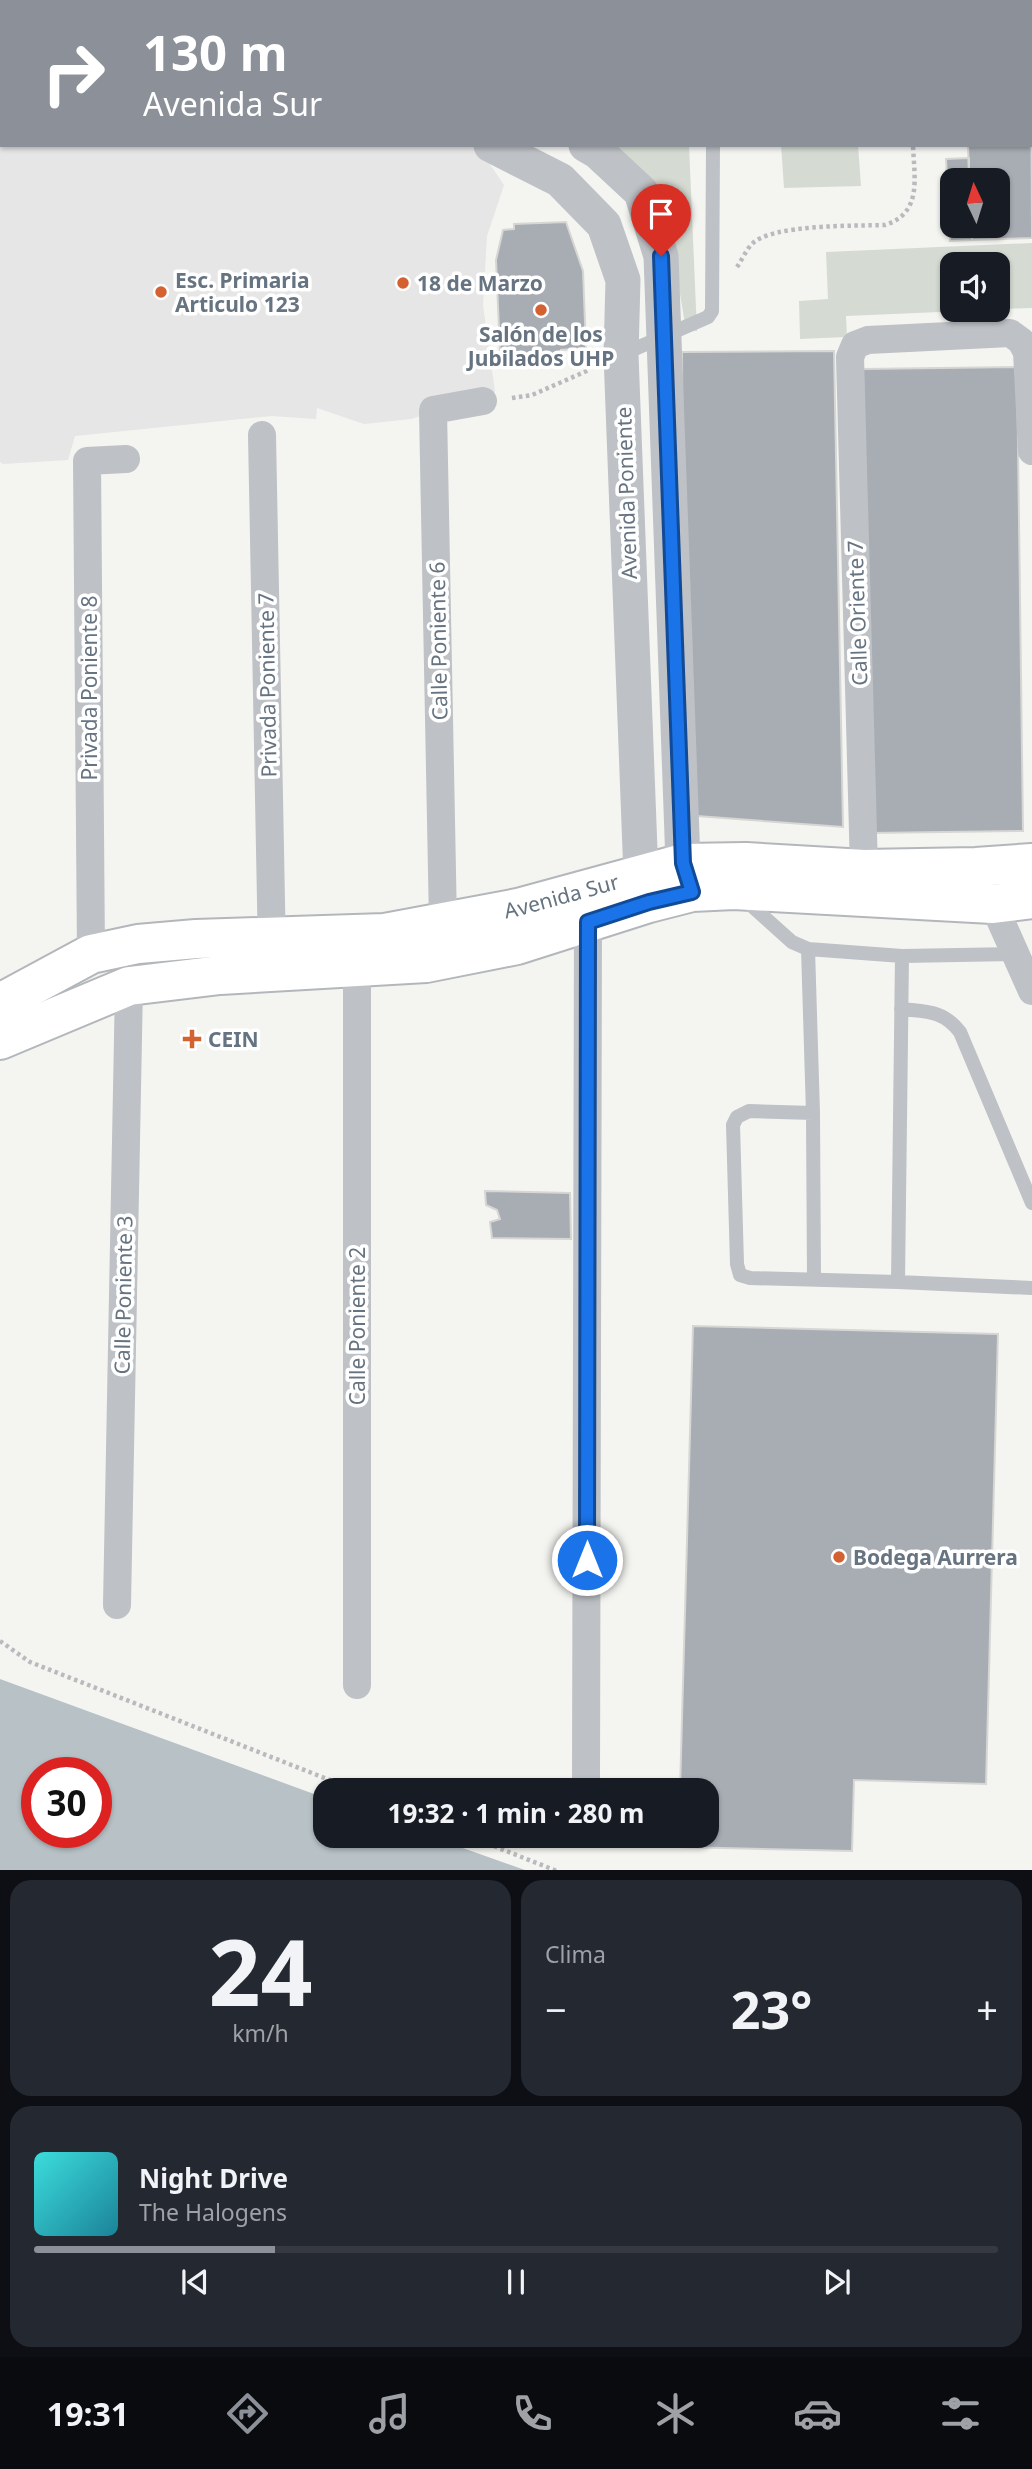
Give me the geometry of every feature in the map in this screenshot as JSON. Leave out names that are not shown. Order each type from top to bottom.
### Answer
[{"type":"main road","name":"Avenida Sur","points":[[0,1040],[129,986],[207,976],[272,954],[518,908],[645,889],[746,862],[864,869],[1032,863]]},
{"type":"main road","name":"Avenida Sur","points":[[687,878],[734,890],[993,904],[1032,899]]},
{"type":"main road","name":"Avenida Sur","points":[[0,1003],[91,954],[149,943],[272,954],[357,968],[426,963],[517,945],[588,922],[645,889]]},
{"type":"street","name":"Avenida Poniente","points":[[503,147],[572,159],[598,152],[641,192],[661,256],[687,878]]},
{"type":"street","name":"Avenida Poniente","points":[[572,159],[604,225],[623,281],[621,355],[645,889]]},
{"type":"street","name":"Calle Oriente 7","points":[[864,869],[850,357],[855,345],[868,340],[1010,333],[1021,341],[1027,352],[1032,451]]},
{"type":"street","name":"Calle Poniente 6","points":[[443,923],[433,410],[484,401]]},
{"type":"street","name":"Privada Poniente 7","points":[[262,435],[272,954]]},
{"type":"street","name":"Privada Poniente 8","points":[[91,954],[87,461],[126,459]]},
{"type":"street","points":[[976,867],[1032,991]]},
{"type":"street","points":[[586,1778],[588,922]]},
{"type":"street","name":"Calle Poniente 2","points":[[357,968],[357,1685]]},
{"type":"street","name":"Calle Poniente 3","points":[[117,1605],[129,986]]},
{"type":"lane","points":[[621,355],[708,317],[713,303],[713,147]]},
{"type":"lane","points":[[734,890],[792,942],[808,949],[902,956],[1015,954]]},
{"type":"lane","points":[[808,949],[814,1279]]},
{"type":"lane","points":[[898,1282],[902,956]]},
{"type":"lane","points":[[901,1009],[940,1014],[950,1019],[960,1032],[1032,1203]]},
{"type":"lane","points":[[813,1113],[749,1111],[737,1116],[733,1125],[737,1264],[740,1275],[750,1278],[1032,1288]]},
{"type":"path","points":[[713,303],[753,243],[768,236],[791,229],[885,225],[896,222],[914,199],[913,147]]},
{"type":"path","points":[[484,401],[532,395],[621,355]]},
{"type":"path","points":[[0,1641],[30,1662],[325,1778]]},
{"type":"path","points":[[499,1848],[554,1870]]},
{"type":"shaded area","name":"Esc. Primaria Articulo 123","points":[[0,147],[478,147],[504,185],[487,236],[483,305],[495,392],[411,419],[364,424],[317,408],[316,419],[272,416],[75,436],[68,460],[0,462]]},
{"type":"shaded area","points":[[613,147],[689,147],[697,331],[686,330],[669,228]]},
{"type":"shaded area","points":[[781,147],[858,147],[861,186],[784,188]]},
{"type":"shaded area","points":[[1032,243],[1032,308],[1010,309],[1010,252],[940,252],[940,312],[846,316],[847,337],[800,339],[799,301],[828,299],[826,252]]},
{"type":"shaded area","points":[[0,1679],[313,1794],[313,1848],[463,1848],[525,1870],[0,1870]]},
{"type":"building","points":[[968,147],[1032,147],[1032,238],[972,240],[1010,238],[1010,168],[969,168]]},
{"type":"building","points":[[969,158],[969,168],[946,168],[946,159]]},
{"type":"building","name":"Salón de los Jubilados UHP","points":[[566,222],[583,271],[586,348],[561,350],[562,366],[519,368],[518,352],[500,352],[496,260],[503,230],[514,229],[514,224]]},
{"type":"building","points":[[950,238],[972,238],[972,240],[950,241]]},
{"type":"building","points":[[834,351],[843,827],[684,815],[682,352]]},
{"type":"building","points":[[1017,367],[1023,831],[868,833],[863,369]]},
{"type":"building","points":[[485,1191],[570,1193],[571,1239],[492,1238],[490,1222],[500,1219],[497,1210],[486,1205]]},
{"type":"building","name":"Bodega Aurrera","points":[[693,1326],[998,1334],[986,1784],[854,1780],[852,1851],[719,1848],[719,1778],[680,1778]]},
{"type":"place","name":"18 de Marzo","points":[[403,283]]},
{"type":"place","name":"Esc. Primaria Articulo 123","points":[[161,292]]},
{"type":"place","name":"Salón de los Jubilados UHP","points":[[541,310]]},
{"type":"place","name":"CEIN","points":[[192,1039]]},
{"type":"place","name":"Bodega Aurrera","points":[[839,1557]]},
{"type":"route","points":[[587,1560],[588,922],[649,902],[692,892],[683,863],[661,256]]}]
